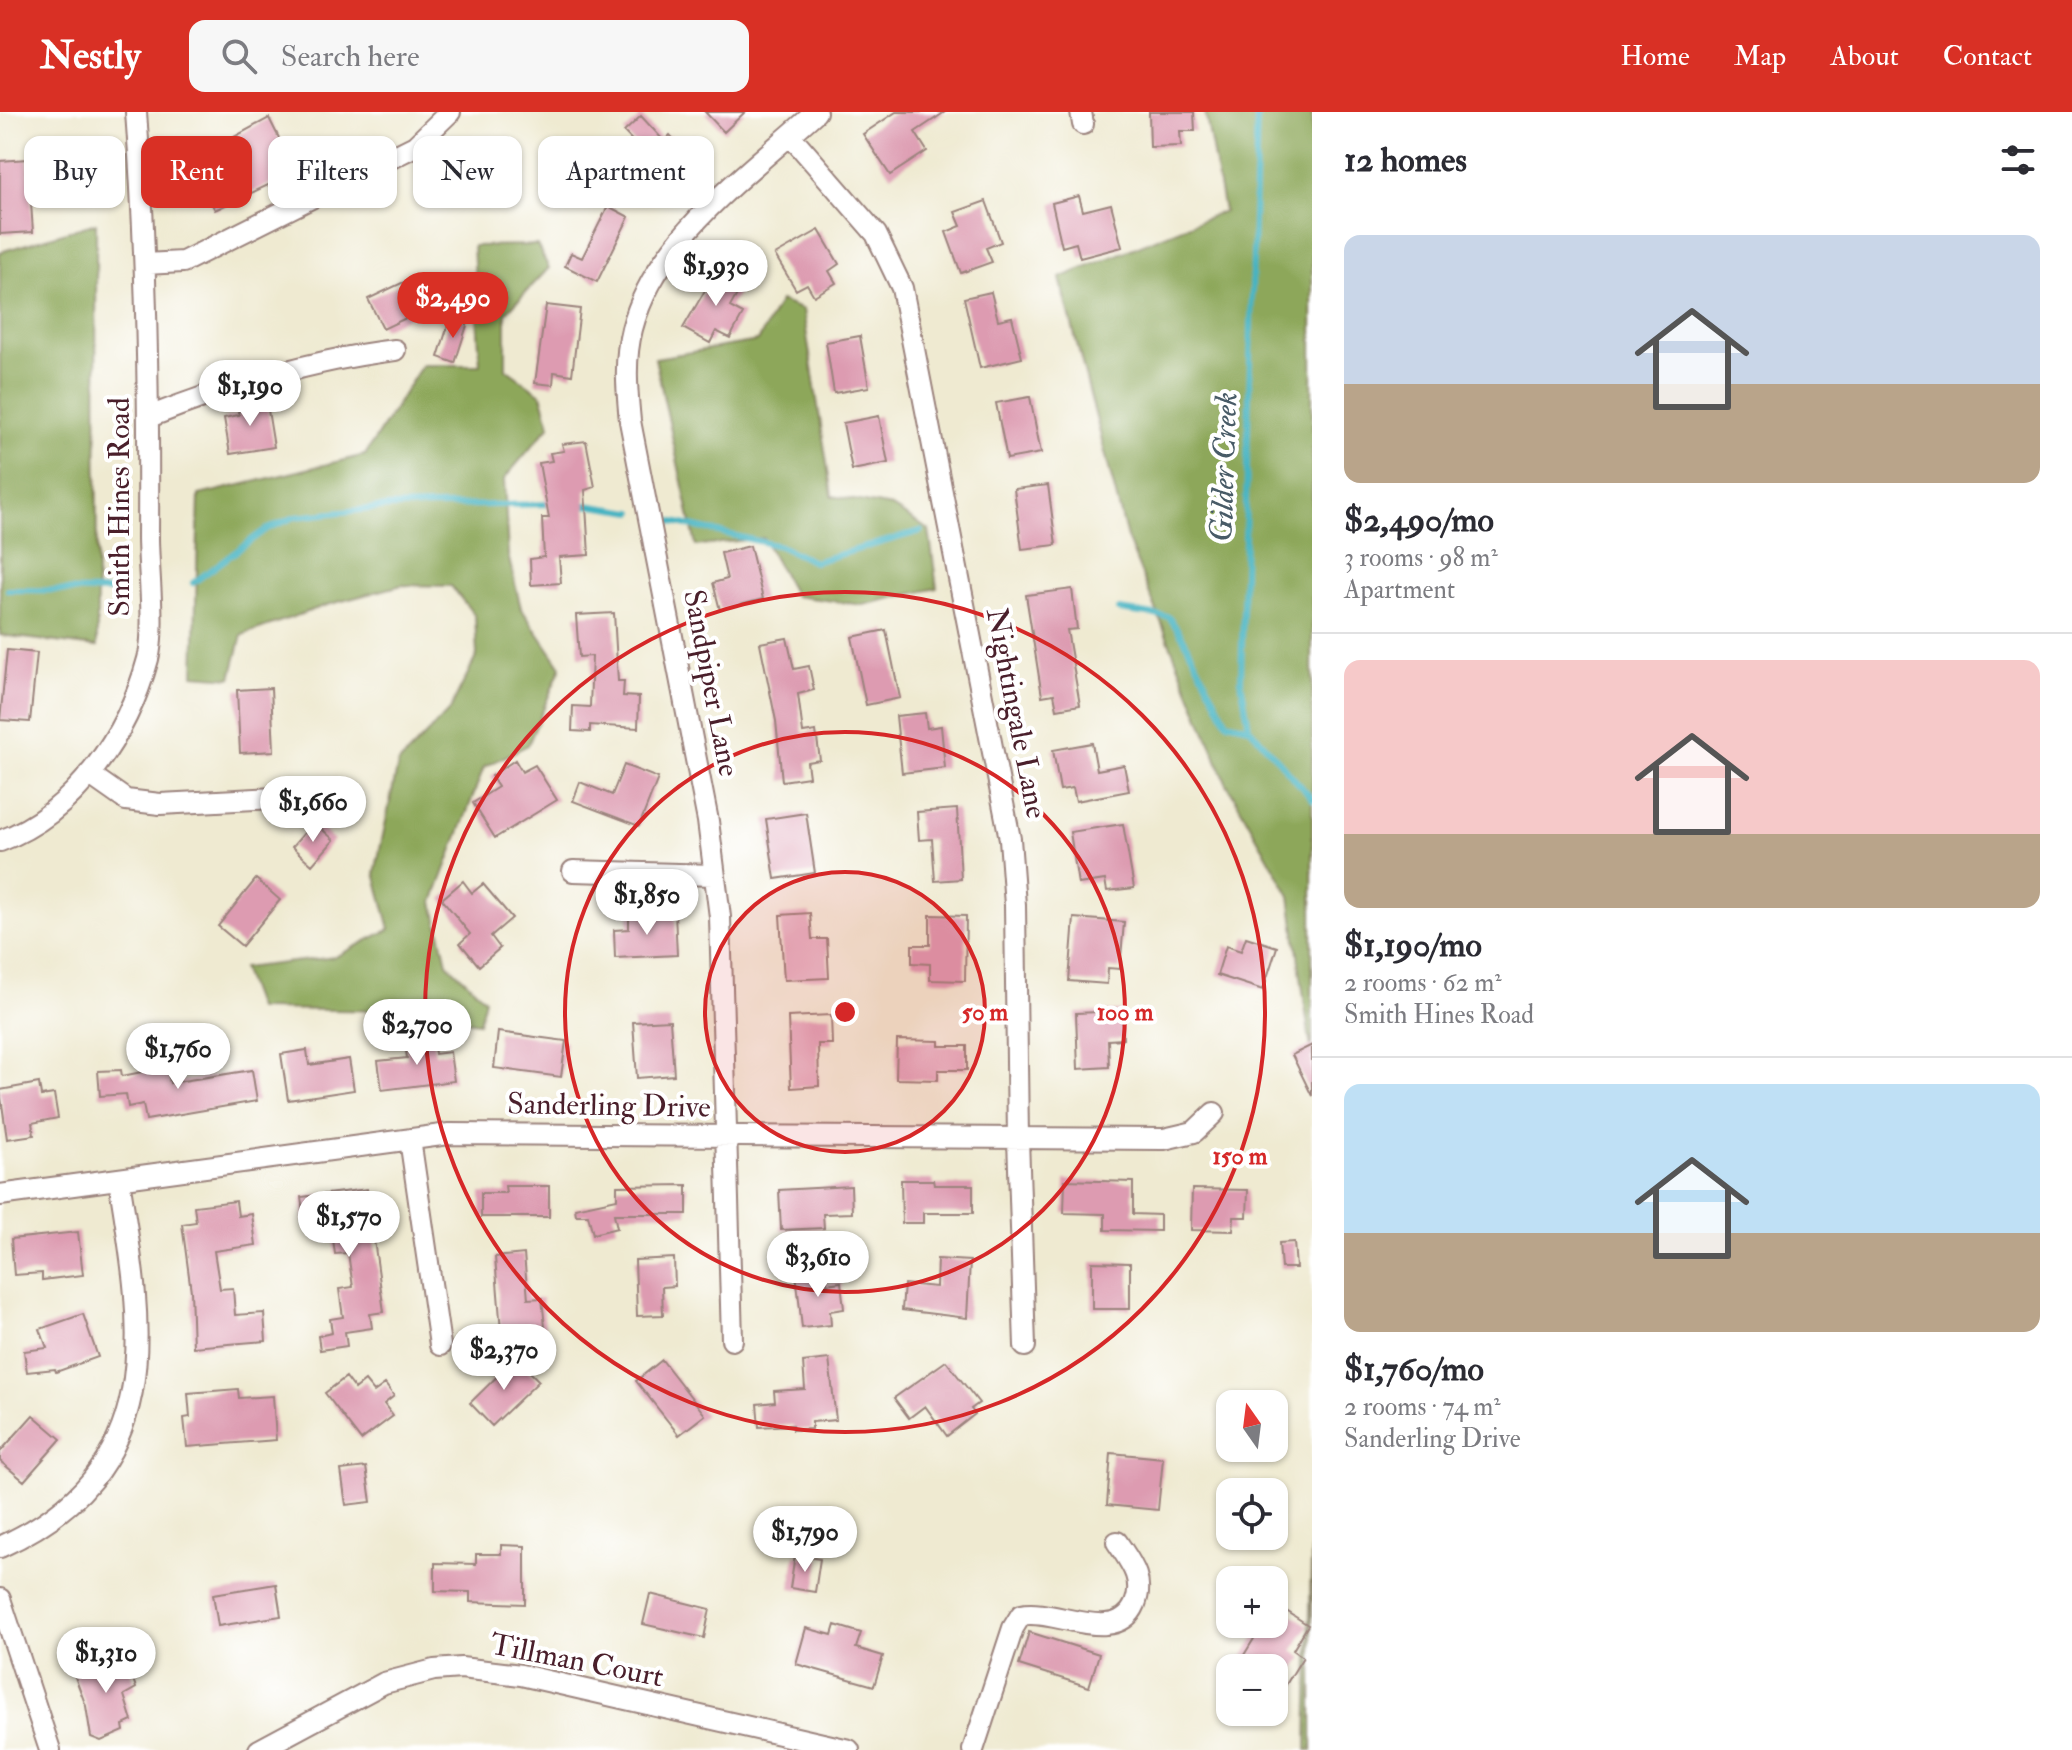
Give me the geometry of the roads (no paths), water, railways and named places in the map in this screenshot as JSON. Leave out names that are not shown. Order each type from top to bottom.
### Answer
[{"type":"street","name":"Smith Hines Road","points":[[0,841],[66,799],[89,774],[118,734],[150,655],[149,417],[145,264],[136,112]]},
{"type":"street","points":[[145,264],[183,262],[415,146],[450,112]]},
{"type":"street","name":"Sandpiper Lane","points":[[732,1340],[724,1136],[721,939],[708,821],[630,421],[627,356],[642,301],[672,250],[696,222],[816,112]]},
{"type":"street","name":"Nightingale Lane","points":[[790,135],[876,234],[894,266],[908,307],[1010,839],[1015,905],[1025,1346]]},
{"type":"street","points":[[149,417],[209,393],[340,357],[395,350]]},
{"type":"street","points":[[89,774],[126,800],[149,803],[276,798]]},
{"type":"street","points":[[573,871],[714,875]]},
{"type":"street","name":"Sanderling Drive","points":[[0,1195],[410,1139],[485,1134],[1164,1139],[1194,1132],[1214,1113]]},
{"type":"street","points":[[410,1139],[440,1345]]},
{"type":"street","points":[[0,1547],[40,1526],[85,1486],[112,1449],[130,1412],[137,1382],[136,1311],[119,1180]]},
{"type":"street","points":[[973,1750],[1013,1628],[1021,1615],[1035,1612],[1107,1625],[1123,1620],[1133,1609],[1137,1598],[1137,1572],[1117,1542]]},
{"type":"street","points":[[0,1599],[50,1750]]},
{"type":"street","name":"Tillman Court","points":[[259,1750],[384,1683],[434,1670],[461,1668],[521,1675],[849,1750]]},
{"type":"waterway","name":"Gilder Creek","points":[[1257,112],[1241,681],[1249,727],[1312,799]]},
{"type":"waterway","points":[[193,583],[265,530],[295,517],[388,507],[552,504]]},
{"type":"waterway","points":[[579,504],[633,512]]},
{"type":"waterway","points":[[665,520],[780,546],[814,562],[921,531]]},
{"type":"waterway","points":[[8,590],[112,591]]},
{"type":"waterway","points":[[1119,610],[1169,617],[1184,639],[1227,722],[1249,727]]}]
